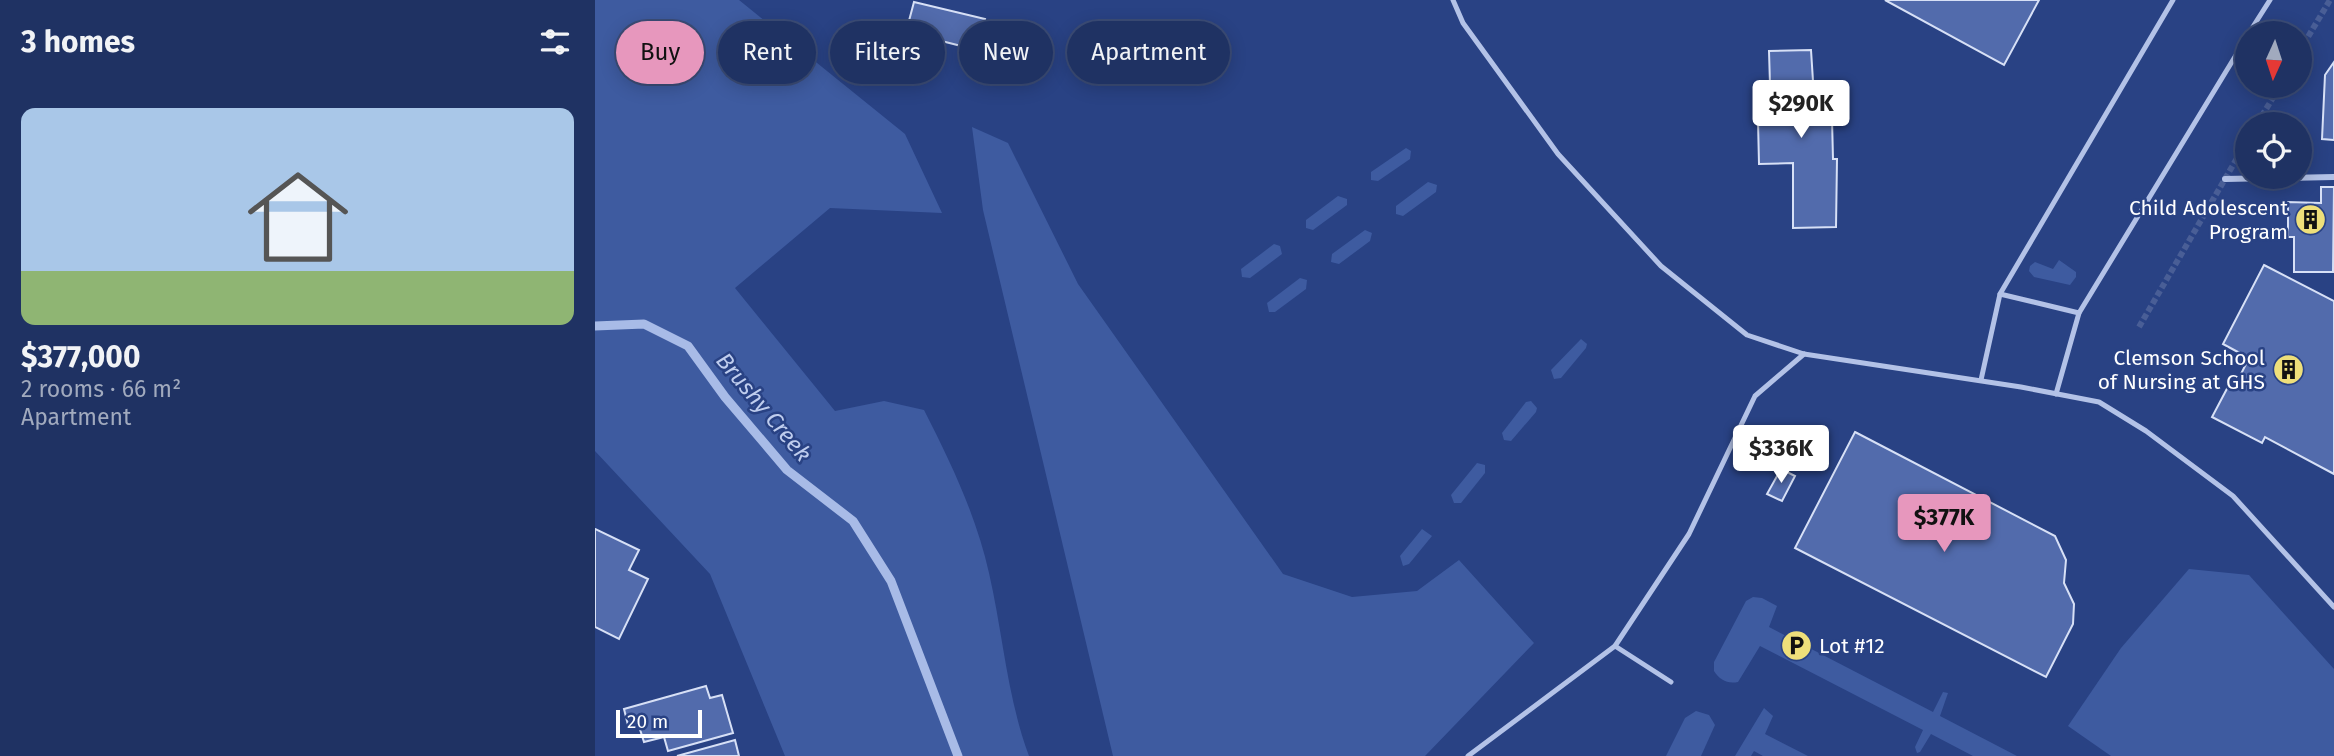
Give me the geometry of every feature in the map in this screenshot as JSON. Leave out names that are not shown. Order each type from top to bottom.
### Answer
[{"type":"street","points":[[2225,179],[2334,177]]},
{"type":"lane","points":[[1453,0],[1463,23],[1558,154],[1661,265],[1747,335],[1804,354],[1981,380],[2099,402],[2146,430],[2233,496],[2334,607]]},
{"type":"lane","points":[[1981,380],[2000,294],[2173,0]]},
{"type":"lane","points":[[2257,21],[2270,0]]},
{"type":"lane","points":[[2056,394],[2079,313],[2235,56]]},
{"type":"lane","points":[[2000,294],[2079,313]]},
{"type":"lane","points":[[1468,756],[1615,646],[1689,534],[1755,396],[1804,354]]},
{"type":"lane","points":[[1615,646],[1671,682]]},
{"type":"shaded area","points":[[595,0],[739,0],[765,21],[718,21],[718,84],[816,84],[816,62],[830,73],[830,84],[843,84],[905,134],[942,213],[830,208],[735,288],[835,411],[884,401],[924,410],[962,490],[984,552],[1015,711],[1029,756],[785,756],[710,574],[595,451]]},
{"type":"shaded area","points":[[972,127],[1008,143],[1078,284],[1283,574],[1352,597],[1417,591],[1459,560],[1534,643],[1425,756],[1113,756],[983,210]]},
{"type":"shaded area","points":[[1406,148],[1411,151],[1410,159],[1378,181],[1371,180],[1371,172]]},
{"type":"shaded area","points":[[1428,182],[1437,185],[1436,192],[1403,216],[1396,214],[1396,206]]},
{"type":"shaded area","points":[[1338,196],[1347,199],[1347,205],[1313,230],[1306,228],[1306,220]]},
{"type":"shaded area","points":[[1365,230],[1372,233],[1370,241],[1339,264],[1331,262],[1332,254]]},
{"type":"shaded area","points":[[1274,244],[1280,246],[1282,254],[1250,278],[1242,277],[1241,269]]},
{"type":"shaded area","points":[[2059,260],[2076,272],[2070,285],[2034,277],[2029,271],[2035,262],[2053,269]]},
{"type":"shaded area","points":[[1300,278],[1307,280],[1306,289],[1275,312],[1269,312],[1267,303]]},
{"type":"shaded area","points":[[1581,339],[1587,344],[1586,348],[1561,378],[1554,379],[1551,370]]},
{"type":"shaded area","points":[[1531,401],[1537,408],[1536,412],[1511,441],[1504,440],[1502,433],[1526,402]]},
{"type":"shaded area","points":[[1477,463],[1485,465],[1485,473],[1461,503],[1454,503],[1451,495]]},
{"type":"shaded area","points":[[1422,529],[1432,536],[1409,564],[1403,566],[1400,556]]},
{"type":"shaded area","points":[[2189,569],[2249,575],[2334,669],[2334,756],[2111,756],[2068,726],[2121,648]]},
{"type":"shaded area","points":[[1753,597],[1762,598],[1777,606],[1769,627],[1933,712],[1943,692],[1948,693],[1940,716],[2017,756],[1973,756],[1931,734],[1917,753],[1915,747],[1923,730],[1760,646],[1738,682],[1721,679],[1714,671],[1714,662],[1746,601]]},
{"type":"shaded area","points":[[1764,708],[1773,716],[1765,734],[1808,756],[1763,756],[1754,751],[1751,756],[1735,756]]},
{"type":"shaded area","points":[[1696,711],[1709,715],[1715,725],[1701,756],[1666,756],[1685,718]]},
{"type":"building","points":[[1885,0],[2039,0],[2004,65]]},
{"type":"building","points":[[914,2],[985,19],[959,21],[959,45],[945,42],[945,21],[909,21]]},
{"type":"building","points":[[1811,50],[1813,81],[1817,81],[1818,119],[1832,119],[1833,159],[1837,159],[1836,227],[1793,228],[1793,163],[1759,164],[1758,121],[1775,120],[1774,84],[1770,84],[1769,51]]},
{"type":"building","points":[[2334,62],[2334,140],[2322,139],[2325,75]]},
{"type":"building","name":"Child Adolescent Program","points":[[2321,187],[2334,187],[2333,272],[2294,272],[2294,237],[2288,237],[2288,202],[2321,203]]},
{"type":"building","name":"Clemson School of Nursing at GHS","points":[[2264,265],[2334,301],[2334,474],[2265,437],[2262,443],[2212,417],[2230,383],[2235,386],[2249,358],[2223,344]]},
{"type":"building","points":[[1855,432],[2055,536],[2066,560],[2064,583],[2074,604],[2073,624],[2046,677],[1795,548]]},
{"type":"building","points":[[1781,469],[1795,476],[1782,501],[1767,494]]},
{"type":"building","points":[[595,529],[639,550],[629,570],[648,579],[619,639],[595,627]]},
{"type":"building","points":[[706,686],[710,698],[722,695],[733,733],[668,751],[664,737],[644,742],[638,723],[628,725],[624,709]]},
{"type":"building","points":[[735,740],[739,756],[677,756]]},
{"type":"waterway","name":"Brushy Creek","points":[[595,326],[644,324],[688,346],[725,397],[787,470],[853,521],[891,581],[958,756]]},
{"type":"tunnel","points":[[2312,30],[2330,0]]},
{"type":"tunnel","points":[[2264,112],[2273,98]]},
{"type":"tunnel","points":[[2139,327],[2235,162]]},
{"type":"place","name":"Child Adolescent Program","points":[[2311,220]]},
{"type":"place","name":"Clemson School of Nursing at GHS","points":[[2288,370]]},
{"type":"place","name":"Lot #12","points":[[1796,646]]}]
